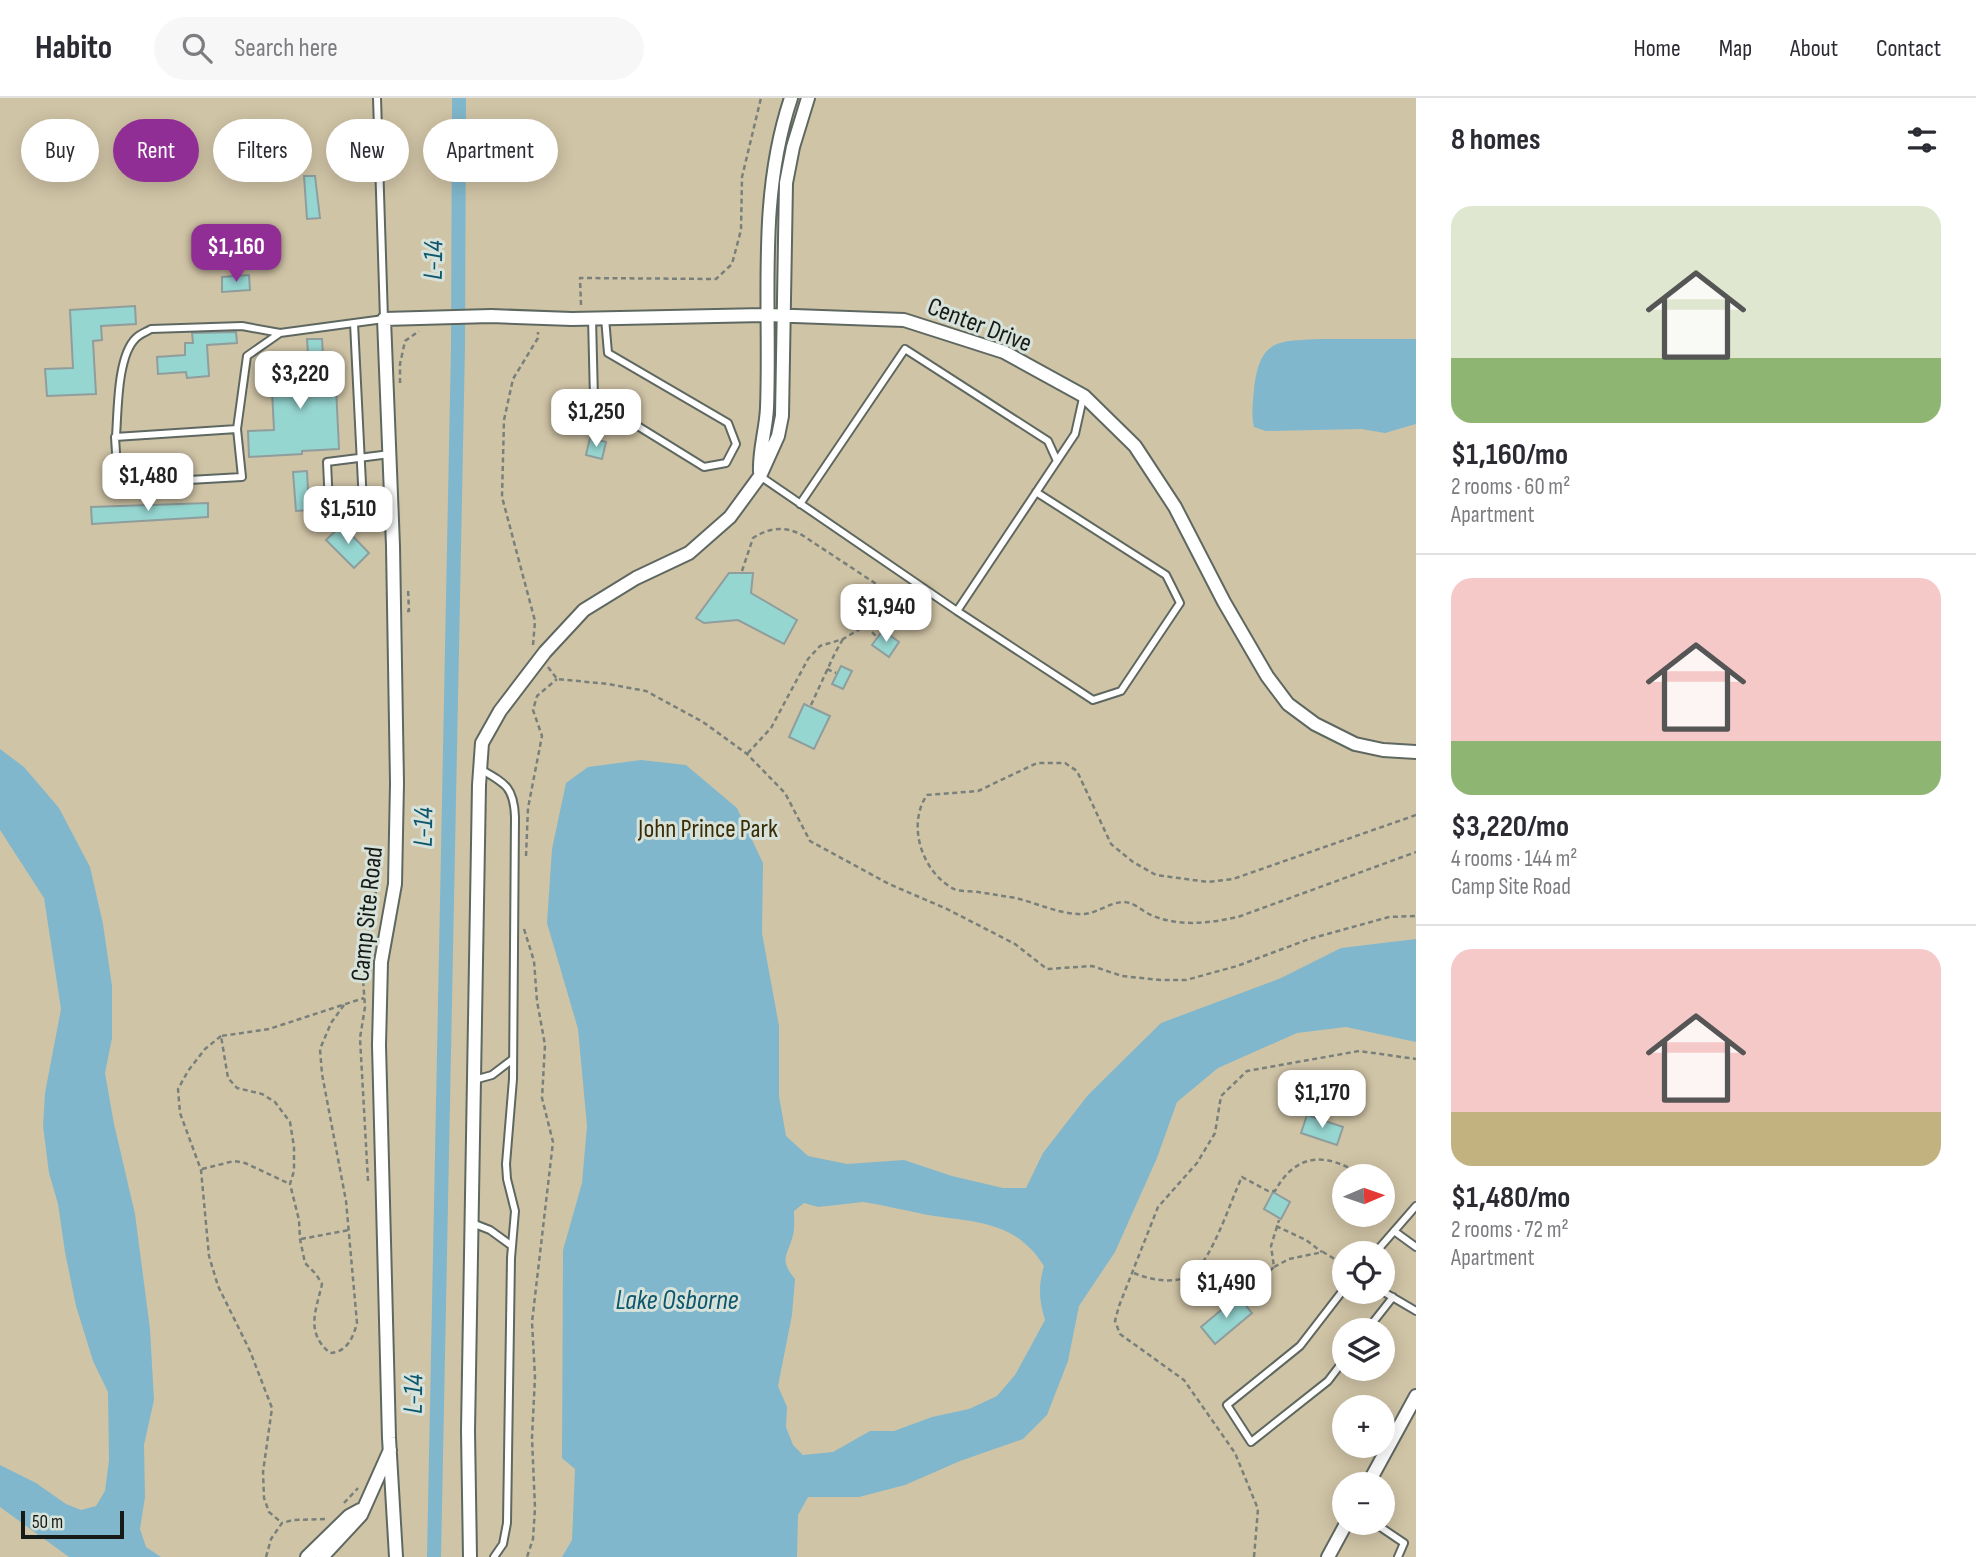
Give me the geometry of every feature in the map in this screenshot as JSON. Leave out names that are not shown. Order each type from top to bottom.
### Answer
[{"type":"street","points":[[761,476],[760,455],[767,411],[769,202],[776,153],[791,98]]},
{"type":"street","points":[[470,1557],[468,1431],[482,743],[494,721],[541,658],[584,610],[636,578],[689,553],[730,517],[761,476],[778,436],[782,415],[786,183],[793,147],[808,98]]},
{"type":"street","name":"Center Drive","points":[[384,319],[784,315],[904,320],[1004,352],[1084,396],[1135,446],[1175,507],[1224,602],[1267,676],[1288,704],[1315,724],[1355,744],[1382,750],[1416,752]]},
{"type":"street","name":"Camp Site Road","points":[[323,1557],[352,1525],[366,1504],[390,1449],[379,1045],[381,962],[395,884],[397,821],[394,559],[384,319]]},
{"type":"street","points":[[1375,1472],[1416,1396]]},
{"type":"street","points":[[390,1449],[396,1557]]},
{"type":"street","name":"Camp Site Road","points":[[307,1557],[349,1516],[366,1504]]},
{"type":"street","points":[[366,1504],[386,1505],[389,1528],[393,1531]]},
{"type":"street","points":[[1328,1557],[1340,1535]]},
{"type":"lane","points":[[280,333],[247,356],[237,429],[242,477],[118,484],[116,436],[122,371],[130,346],[138,336],[151,329],[242,326],[280,333],[384,319],[377,98]]},
{"type":"lane","points":[[593,318],[608,352],[728,423],[736,444],[726,463],[704,467],[594,399],[593,318]]},
{"type":"lane","points":[[355,323],[360,458],[363,504],[329,506],[327,462],[360,458],[390,454]]},
{"type":"lane","points":[[800,504],[905,349],[1048,441],[1057,461]]},
{"type":"lane","points":[[957,611],[1075,435],[1084,396]]},
{"type":"lane","points":[[116,436],[237,429]]},
{"type":"lane","points":[[761,476],[957,611],[1093,700],[1121,691],[1180,603],[1166,575],[1036,492]]},
{"type":"lane","points":[[480,769],[504,783],[513,795],[514,804],[513,1059],[506,1164],[514,1211],[508,1523],[503,1544],[494,1557]]},
{"type":"lane","points":[[474,1080],[492,1075],[513,1059]]},
{"type":"lane","points":[[1385,1241],[1416,1206]]},
{"type":"lane","points":[[472,1223],[490,1230],[512,1246]]},
{"type":"lane","points":[[1394,1231],[1416,1247]]},
{"type":"lane","points":[[1395,1298],[1416,1311]]},
{"type":"lane","points":[[1332,1304],[1300,1346],[1227,1405],[1251,1443],[1332,1376]]},
{"type":"lane","points":[[1376,1318],[1387,1304]]},
{"type":"lane","points":[[1392,1535],[1404,1543],[1398,1557]]},
{"type":"path","points":[[593,318],[580,278],[716,279],[732,264],[741,230],[743,177],[761,98]]},
{"type":"path","points":[[538,318],[538,338],[513,379],[504,420],[502,497],[535,621],[533,648],[557,679]]},
{"type":"path","points":[[742,571],[753,538],[774,529],[787,528],[896,597],[865,626],[844,639],[820,646],[808,659],[771,728],[747,754]]},
{"type":"path","points":[[865,626],[876,636]]},
{"type":"path","points":[[811,705],[844,639]]},
{"type":"path","points":[[827,669],[836,673]]},
{"type":"path","points":[[526,860],[528,808],[542,736],[533,710],[537,696],[557,679],[646,691],[703,722],[747,754],[785,793],[810,841],[889,884],[947,909],[1015,944],[1048,969],[1092,966],[1122,976],[1186,980],[1237,966],[1309,939],[1389,918],[1416,916]]},
{"type":"path","points":[[1416,815],[1233,879],[1208,882],[1156,875],[1133,862],[1111,844],[1077,771],[1065,763],[1037,763],[978,791],[927,795],[919,806],[917,827],[922,853],[932,869],[953,889],[1015,898],[1079,914],[1096,912],[1108,905],[1123,902],[1133,904],[1153,915],[1183,923],[1210,923],[1238,916],[1416,852]]},
{"type":"path","points":[[523,925],[534,961],[537,1001],[545,1045],[542,1098],[553,1142],[531,1322],[535,1377],[532,1438],[535,1508],[533,1539],[527,1557]]},
{"type":"path","points":[[282,1523],[269,1512],[264,1498],[263,1472],[272,1408],[250,1351],[218,1286],[209,1256],[201,1170],[180,1113],[178,1089],[205,1049],[221,1036],[269,1029],[365,998]]},
{"type":"path","points":[[221,1036],[228,1078],[237,1088],[262,1094],[275,1102],[290,1122],[294,1171],[290,1184],[299,1220],[300,1239],[305,1263],[322,1284],[313,1318],[315,1333],[321,1346],[330,1353],[338,1353],[353,1339],[357,1323],[349,1230],[320,1049],[331,1023],[344,1005]]},
{"type":"path","points":[[1254,1557],[1258,1509],[1235,1453],[1184,1380],[1120,1334],[1115,1321],[1119,1307],[1158,1207],[1197,1163],[1215,1133],[1222,1096],[1247,1072],[1359,1051],[1416,1059]]},
{"type":"path","points":[[1190,1276],[1198,1268],[1218,1233],[1242,1177],[1268,1191],[1275,1191],[1289,1170],[1313,1159],[1340,1164]]},
{"type":"path","points":[[201,1170],[234,1161],[245,1163],[290,1184]]},
{"type":"path","points":[[1274,1267],[1271,1246],[1279,1220]]},
{"type":"path","points":[[1276,1226],[1306,1240],[1332,1257]]},
{"type":"path","points":[[300,1239],[349,1230]]},
{"type":"path","points":[[1133,1273],[1163,1281],[1190,1276],[1218,1283],[1248,1284],[1289,1259],[1323,1252]]},
{"type":"green space","name":"John Prince Park","points":[[0,98],[1416,98],[1416,1557],[0,1557]]},
{"type":"water","points":[[1322,339],[1416,339],[1416,424],[1385,433],[1361,429],[1266,431],[1254,427],[1254,389],[1261,360],[1267,351],[1283,342]]},
{"type":"water","points":[[0,749],[24,767],[59,808],[90,867],[103,924],[112,986],[112,1038],[105,1073],[135,1214],[150,1329],[154,1400],[144,1445],[145,1497],[140,1529],[146,1547],[161,1557],[69,1557],[0,1507],[0,1465],[81,1510],[96,1506],[105,1491],[109,1460],[108,1392],[93,1361],[76,1306],[58,1204],[49,1173],[43,1126],[45,1093],[61,1009],[44,898],[0,830]]},
{"type":"water","name":"Lake Osborne","points":[[641,760],[686,765],[737,808],[763,863],[762,933],[779,1026],[779,1096],[786,1136],[808,1156],[847,1164],[904,1160],[952,1176],[1003,1188],[1026,1188],[1043,1153],[1088,1095],[1161,1023],[1281,978],[1341,948],[1416,939],[1416,1042],[1346,1027],[1297,1033],[1218,1068],[1177,1102],[1157,1158],[1115,1252],[1079,1306],[1068,1361],[1047,1415],[1023,1439],[960,1461],[905,1485],[859,1497],[808,1497],[798,1515],[797,1557],[562,1557],[572,1540],[575,1469],[562,1458],[563,1250],[582,1183],[587,1126],[578,1029],[547,923],[552,849],[566,783],[588,767]],"holes":[[[863,1202],[990,1225],[1019,1239],[1044,1266],[1040,1293],[1045,1320],[1015,1375],[997,1396],[969,1409],[932,1417],[894,1431],[870,1431],[833,1452],[803,1455],[793,1445],[786,1427],[787,1407],[778,1386],[792,1315],[795,1279],[786,1261],[794,1232],[794,1211],[804,1203],[818,1207]]]},
{"type":"building","points":[[312,176],[315,176],[320,218],[307,219],[304,182],[312,182]]},
{"type":"building","points":[[249,275],[250,290],[222,292],[222,277]]},
{"type":"building","points":[[135,306],[136,324],[101,326],[102,340],[93,341],[96,394],[47,396],[45,369],[73,368],[70,310]]},
{"type":"building","points":[[236,332],[237,343],[207,345],[209,376],[187,378],[186,372],[158,374],[157,357],[185,355],[185,343],[193,343],[192,333]]},
{"type":"building","points":[[307,339],[322,339],[325,388],[336,387],[339,449],[249,457],[248,431],[274,430],[271,371],[309,369]]},
{"type":"building","points":[[590,438],[606,442],[602,459],[586,455]]},
{"type":"building","points":[[307,471],[309,510],[296,511],[293,472]]},
{"type":"building","points":[[208,503],[208,517],[92,524],[91,507]]},
{"type":"building","points":[[342,525],[369,553],[354,568],[326,540]]},
{"type":"building","points":[[729,573],[753,573],[751,593],[797,620],[784,644],[738,620],[704,623],[696,618]]},
{"type":"building","points":[[883,630],[899,642],[889,657],[872,645]]},
{"type":"building","points":[[841,666],[852,671],[843,689],[832,684]]},
{"type":"building","points":[[804,704],[830,716],[814,749],[789,737]]},
{"type":"building","points":[[1307,1115],[1343,1127],[1337,1145],[1301,1133]]},
{"type":"building","points":[[1273,1192],[1290,1202],[1281,1219],[1264,1209]]},
{"type":"building","points":[[1238,1296],[1252,1313],[1215,1344],[1201,1327]]},
{"type":"waterway","name":"L-14","points":[[434,1557],[458,346],[459,98]]}]
